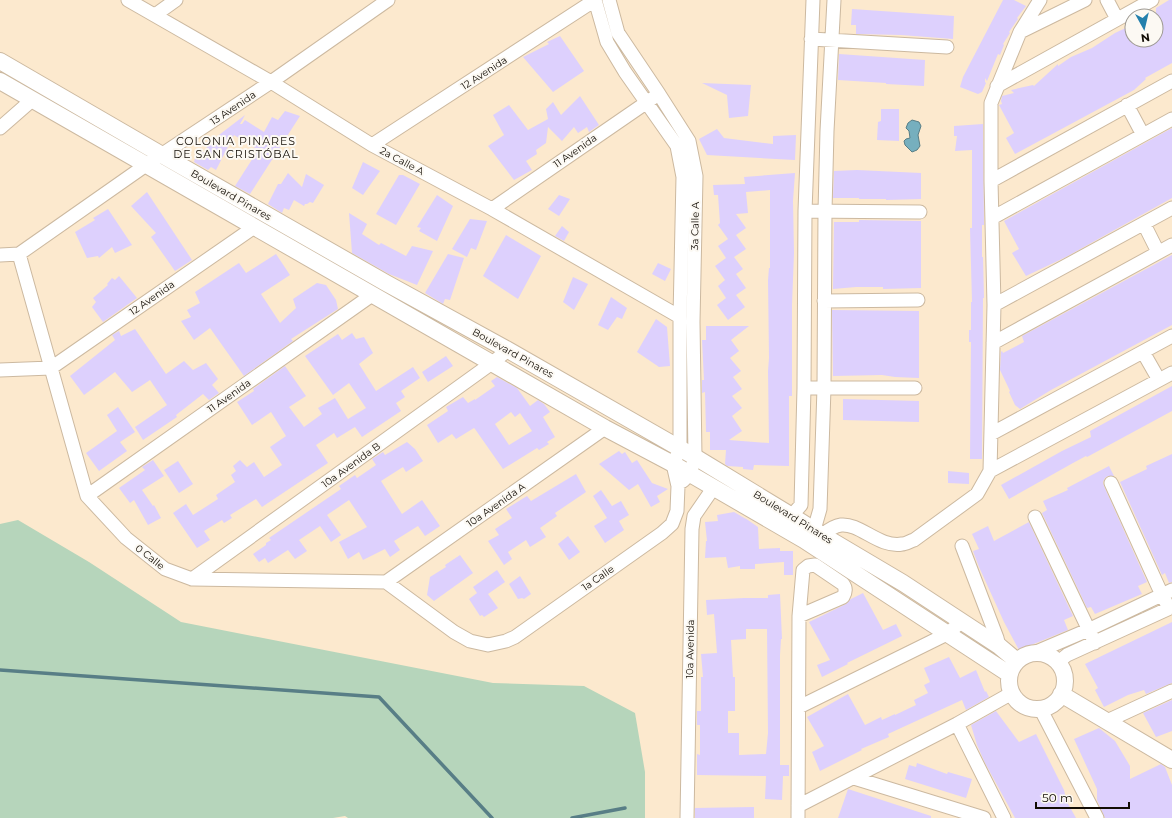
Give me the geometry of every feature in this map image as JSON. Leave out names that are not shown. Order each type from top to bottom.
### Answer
[{"type":"street","name":"2a Calle A","points":[[128,0],[271,82],[372,145],[492,209],[680,317]]},
{"type":"street","points":[[155,15],[176,0]]},
{"type":"street","name":"13 Avenida","points":[[19,254],[146,165],[271,82],[388,0]]},
{"type":"street","name":"3a Calle A","points":[[595,0],[607,42],[625,72],[677,146],[683,177],[680,317],[680,449],[674,464]]},
{"type":"street","name":"12 Avenida","points":[[372,145],[595,0]]},
{"type":"street","name":"3a Calle A","points":[[609,0],[618,33],[660,94],[689,141],[696,176],[693,322],[695,457],[690,474]]},
{"type":"street","points":[[787,521],[801,505],[804,388],[805,211],[813,0]]},
{"type":"street","points":[[814,538],[820,510],[824,388],[825,211],[831,40],[834,0]]},
{"type":"street","points":[[814,538],[841,525],[852,527],[885,543],[902,544],[914,540],[977,494],[990,471],[994,306],[990,103],[1020,32],[1040,0]]},
{"type":"street","points":[[1020,32],[1085,0]]},
{"type":"street","points":[[1107,0],[1117,19]]},
{"type":"street","points":[[997,86],[1152,0]]},
{"type":"street","points":[[811,39],[947,46]]},
{"type":"street","name":"Boulevard Pinares","points":[[0,62],[379,279],[508,350],[695,457],[814,538],[947,634],[1009,674]]},
{"type":"street","points":[[991,181],[1172,80]]},
{"type":"street","name":"Boulevard Pinares","points":[[0,81],[253,228],[605,428],[714,487],[787,521]]},
{"type":"street","name":"11 Avenida","points":[[492,209],[660,94]]},
{"type":"street","points":[[0,128],[32,100]]},
{"type":"street","points":[[1127,105],[1143,135]]},
{"type":"street","points":[[992,218],[1172,120]]},
{"type":"street","points":[[994,306],[1172,208]]},
{"type":"street","points":[[805,211],[920,212]]},
{"type":"street","points":[[1144,224],[1158,252]]},
{"type":"street","name":"12 Avenida","points":[[51,368],[253,228]]},
{"type":"street","points":[[993,344],[1172,245]]},
{"type":"street","points":[[0,255],[19,254]]},
{"type":"street","name":"0 Calle","points":[[19,254],[87,496],[126,538],[164,569],[192,579],[386,582]]},
{"type":"street","name":"11 Avenida","points":[[87,496],[372,295]]},
{"type":"street","points":[[824,301],[918,300]]},
{"type":"street","points":[[990,434],[1172,336]]},
{"type":"street","name":"10a Avenida B","points":[[192,579],[508,350]]},
{"type":"street","points":[[1142,352],[1159,380]]},
{"type":"street","points":[[0,370],[51,368]]},
{"type":"street","points":[[990,471],[1172,373]]},
{"type":"street","points":[[804,388],[915,388]]},
{"type":"street","name":"10a Avenida A","points":[[386,582],[605,428]]},
{"type":"street","name":"1a Calle","points":[[386,582],[461,637],[474,643],[488,645],[506,641],[515,637],[668,529],[675,518],[677,511],[678,486],[674,464]]},
{"type":"street","points":[[678,486],[690,474]]},
{"type":"street","points":[[1060,665],[1062,659],[1067,655],[1171,607],[1167,592],[1111,483]]},
{"type":"street","name":"10a Avenida","points":[[687,818],[692,529],[694,516],[714,487]]},
{"type":"street","points":[[1035,517],[1095,643]]},
{"type":"street","name":"Boulevard Pinares","points":[[814,538],[903,583],[999,646],[1017,661]]},
{"type":"street","points":[[962,546],[999,646]]},
{"type":"street","points":[[1034,653],[1042,653],[1055,660],[1060,665],[1064,680],[1064,687],[1056,701],[1048,706],[1040,708],[1032,708],[1024,705],[1017,700],[1012,693],[1009,684],[1009,674],[1017,661],[1025,655],[1034,653],[1088,630],[1167,592]]},
{"type":"street","points":[[798,616],[798,812]]},
{"type":"street","points":[[799,707],[947,634],[961,622]]},
{"type":"street","points":[[1107,721],[1172,691]]},
{"type":"street","points":[[798,812],[854,778],[957,724],[1012,693]]},
{"type":"street","points":[[1061,694],[1107,721],[1171,762]]},
{"type":"street","points":[[1040,708],[1097,818]]},
{"type":"street","points":[[957,724],[1004,818]]},
{"type":"street","points":[[854,778],[984,818]]},
{"type":"green space","points":[[18,520],[89,562],[181,622],[493,683],[584,686],[635,713],[645,772],[645,818],[348,818],[345,816],[333,818],[0,818],[0,524]]},
{"type":"water","points":[[912,120],[919,122],[921,126],[918,135],[920,146],[917,150],[912,152],[905,145],[904,141],[910,138],[909,131],[906,128],[908,123]]},
{"type":"building","points":[[1003,0],[1014,0],[1026,6],[1009,32],[1010,33],[1003,44],[1004,45],[1000,55],[998,54],[987,81],[985,78],[986,83],[982,92],[978,94],[960,87],[963,77]]},
{"type":"building","points":[[1169,0],[1172,0],[1172,63],[1145,78],[1146,79],[1134,90],[1015,154],[1006,138],[1014,133],[999,105],[1002,104],[1002,96],[1014,93],[1011,90],[1034,86],[1058,64],[1058,66],[1071,57],[1092,48],[1124,29],[1124,48],[1164,48],[1164,8],[1156,8]]},
{"type":"building","points":[[852,9],[954,16],[953,39],[901,35],[856,34],[856,25],[851,25]]},
{"type":"building","points":[[560,36],[584,71],[553,92],[523,57],[549,44],[547,42]]},
{"type":"building","points":[[839,54],[925,60],[924,86],[838,80]]},
{"type":"building","points":[[702,83],[751,85],[748,116],[729,118],[727,95]]},
{"type":"building","points":[[580,96],[599,125],[589,132],[587,127],[578,133],[574,127],[562,141],[548,127],[546,143],[536,150],[537,154],[526,161],[532,170],[514,180],[488,146],[504,135],[493,115],[509,105],[528,130],[548,119],[546,109],[553,102],[561,115]]},
{"type":"building","points":[[881,109],[899,109],[899,141],[877,140],[878,122],[881,121]]},
{"type":"building","points":[[285,111],[300,116],[250,194],[235,186],[258,150],[234,135],[216,170],[211,167],[208,170],[194,162],[197,152],[204,152],[215,138],[245,115],[240,124],[242,124],[245,120],[264,132],[272,117],[278,120]]},
{"type":"building","points":[[983,124],[984,225],[982,225],[982,257],[984,298],[982,459],[970,459],[971,342],[969,342],[969,330],[971,330],[972,302],[970,228],[972,228],[972,150],[955,151],[957,136],[954,136],[954,126]]},
{"type":"building","points":[[1172,128],[1172,198],[1066,257],[1026,276],[1012,253],[1019,249],[1004,221]]},
{"type":"building","points":[[717,129],[724,138],[773,144],[773,136],[796,135],[795,160],[707,155],[699,139]]},
{"type":"building","points":[[363,162],[380,171],[363,195],[352,188]]},
{"type":"building","points":[[857,170],[921,173],[921,199],[886,200],[833,198],[834,171]]},
{"type":"building","points":[[288,173],[302,187],[306,174],[324,185],[313,203],[310,202],[304,206],[294,200],[289,210],[284,208],[282,213],[268,204],[278,184],[281,184]]},
{"type":"building","points":[[795,173],[793,201],[794,253],[792,305],[792,396],[789,396],[789,466],[754,465],[753,470],[743,469],[743,467],[727,466],[725,464],[726,450],[710,450],[710,432],[706,432],[705,392],[702,393],[702,380],[704,380],[702,340],[706,340],[706,326],[749,326],[731,340],[739,351],[730,358],[741,371],[733,377],[742,389],[732,396],[742,408],[732,416],[742,431],[729,440],[769,443],[768,280],[770,268],[770,190],[746,192],[748,213],[736,214],[746,228],[736,235],[746,249],[734,257],[743,269],[736,274],[746,288],[736,295],[745,307],[728,320],[717,305],[726,298],[718,286],[725,280],[715,266],[726,258],[718,246],[728,239],[718,225],[720,223],[718,195],[714,195],[713,185],[745,184],[744,177]]},
{"type":"building","points":[[399,175],[403,175],[420,184],[396,225],[376,214]]},
{"type":"building","points":[[147,192],[192,260],[175,271],[151,237],[156,233],[131,206]]},
{"type":"building","points":[[437,195],[453,206],[437,241],[419,231],[421,228],[417,227]]},
{"type":"building","points":[[559,195],[570,199],[559,216],[548,209]]},
{"type":"building","points":[[108,209],[132,245],[115,253],[112,247],[99,258],[98,256],[87,258],[75,232],[95,220],[93,218]]},
{"type":"building","points":[[349,213],[367,224],[362,234],[379,245],[381,243],[406,256],[412,246],[433,251],[417,285],[389,274],[352,253]]},
{"type":"building","points":[[470,219],[487,221],[476,250],[471,248],[467,257],[452,249]]},
{"type":"building","points":[[859,220],[921,221],[921,288],[883,289],[883,287],[856,287],[833,289],[834,222],[859,222]]},
{"type":"building","points":[[562,226],[569,232],[564,241],[555,236]]},
{"type":"building","points":[[506,235],[541,256],[518,299],[483,276]]},
{"type":"building","points":[[276,254],[290,275],[261,294],[280,323],[296,308],[293,299],[317,283],[326,285],[336,300],[338,309],[291,339],[293,341],[244,376],[210,328],[194,340],[181,321],[191,317],[187,310],[200,303],[195,292],[239,263],[246,273]]},
{"type":"building","points":[[448,254],[464,258],[450,300],[445,299],[443,304],[425,293]]},
{"type":"building","points":[[1172,255],[1172,325],[1051,390],[1020,409],[1015,405],[1000,370],[1002,351],[1003,353],[1024,342],[1022,336]]},
{"type":"building","points":[[658,263],[671,269],[665,281],[652,274]]},
{"type":"building","points":[[119,276],[137,298],[103,322],[92,307],[96,302],[93,298],[108,285],[107,284],[112,278],[115,280]]},
{"type":"building","points":[[573,277],[588,284],[574,310],[563,302]]},
{"type":"building","points":[[611,297],[627,308],[622,319],[617,317],[608,330],[598,325]]},
{"type":"building","points":[[832,310],[919,311],[919,378],[882,375],[833,376]]},
{"type":"building","points":[[656,319],[667,327],[670,366],[659,367],[637,352]]},
{"type":"building","points":[[135,329],[166,374],[184,361],[193,370],[206,363],[218,379],[212,385],[219,393],[209,400],[203,394],[176,415],[177,417],[143,440],[135,427],[167,405],[150,380],[132,392],[115,372],[84,395],[70,376],[115,340],[112,335],[119,331],[121,336]]},
{"type":"building","points":[[352,333],[356,339],[364,337],[373,353],[359,364],[376,391],[413,367],[420,378],[401,391],[405,397],[396,403],[401,411],[362,437],[355,427],[337,438],[334,433],[316,445],[328,463],[262,507],[256,499],[230,515],[232,518],[224,523],[222,520],[204,531],[210,540],[197,548],[173,513],[186,504],[193,515],[218,499],[216,495],[235,482],[231,475],[236,471],[233,466],[240,460],[247,467],[254,462],[264,477],[282,465],[270,447],[286,436],[271,412],[252,425],[237,402],[254,391],[253,389],[285,366],[306,396],[289,407],[304,427],[322,414],[318,408],[335,398],[348,419],[366,408],[349,383],[333,395],[305,356],[338,334],[342,340]]},
{"type":"building","points":[[446,356],[453,366],[428,382],[422,372]]},
{"type":"building","points":[[497,377],[517,388],[530,406],[538,400],[544,404],[550,412],[543,417],[555,437],[547,442],[549,444],[539,450],[537,448],[503,469],[474,428],[456,439],[452,434],[438,443],[427,425],[448,411],[446,407],[463,397],[468,403],[475,400],[495,386],[491,381]],"holes":[[[511,412],[515,417],[520,413],[532,431],[509,445],[495,424]]]},
{"type":"building","points":[[1172,386],[1172,411],[1073,463],[1009,499],[1001,485],[1062,451],[1091,437],[1090,431]]},
{"type":"building","points":[[843,399],[919,401],[919,422],[843,420]]},
{"type":"building","points":[[118,407],[135,432],[120,442],[127,451],[99,471],[86,453],[117,431],[107,415]]},
{"type":"building","points":[[407,442],[415,449],[423,461],[406,472],[403,467],[381,481],[402,514],[422,500],[440,526],[425,536],[418,526],[394,541],[400,550],[390,557],[385,549],[363,560],[359,552],[348,559],[339,542],[367,527],[349,500],[327,515],[341,535],[331,542],[320,526],[299,540],[307,551],[295,559],[288,550],[268,563],[265,558],[259,562],[253,554],[271,540],[269,538],[341,489],[339,486],[355,475],[357,478],[376,465],[372,459],[383,452],[385,455]]},
{"type":"building","points":[[619,451],[622,454],[625,452],[632,463],[637,460],[652,483],[668,489],[657,496],[660,502],[651,507],[638,484],[629,490],[599,464]]},
{"type":"building","points":[[1172,454],[1172,582],[1169,583],[1165,573],[1162,575],[1120,482],[1147,469],[1146,466]]},
{"type":"building","points":[[153,460],[164,476],[142,490],[153,506],[154,505],[161,518],[148,525],[134,500],[130,503],[119,488],[145,470],[142,467]]},
{"type":"building","points":[[178,461],[193,484],[179,493],[164,470]]},
{"type":"building","points":[[1109,466],[1114,476],[1108,476],[1105,478],[1103,482],[1104,486],[1147,582],[1138,586],[1142,594],[1095,614],[1091,607],[1087,608],[1042,513],[1047,510],[1043,501],[1068,490],[1067,488]]},
{"type":"building","points":[[948,471],[969,473],[969,484],[948,483]]},
{"type":"building","points":[[576,474],[586,492],[555,513],[557,516],[540,528],[546,537],[530,547],[526,540],[508,552],[512,559],[504,565],[488,541],[499,535],[495,529],[512,518],[506,509],[527,496],[531,501]]},
{"type":"building","points":[[601,490],[612,506],[621,501],[629,515],[619,521],[624,530],[605,543],[594,526],[607,518],[593,496]]},
{"type":"building","points":[[734,512],[758,527],[759,549],[780,548],[780,551],[793,551],[793,575],[784,575],[784,562],[755,564],[755,569],[740,569],[740,566],[728,568],[726,557],[705,558],[707,541],[705,522],[718,521],[717,515]]},
{"type":"building","points":[[1029,522],[1073,616],[1064,620],[1068,630],[1019,650],[1004,622],[979,567],[973,551],[979,549],[972,534],[988,526],[994,541]]},
{"type":"building","points":[[568,536],[580,552],[569,560],[558,544]]},
{"type":"building","points":[[460,555],[473,573],[434,601],[427,595],[430,577],[446,567],[445,565]]},
{"type":"building","points":[[497,570],[505,582],[488,594],[498,608],[484,617],[482,615],[480,616],[469,599],[477,593],[473,587]]},
{"type":"building","points":[[520,576],[531,594],[524,599],[518,599],[509,584]]},
{"type":"building","points":[[863,593],[883,630],[896,624],[902,636],[822,677],[817,665],[830,660],[809,622],[846,604],[851,599]]},
{"type":"building","points":[[780,594],[782,639],[780,655],[780,765],[789,765],[789,776],[783,776],[782,800],[765,799],[766,776],[697,775],[697,754],[700,755],[700,725],[697,725],[697,711],[701,711],[701,677],[703,677],[701,654],[717,653],[714,614],[707,615],[706,600],[768,598],[768,595]],"holes":[[[746,629],[767,629],[768,733],[766,754],[739,755],[739,733],[728,733],[728,711],[735,711],[735,677],[733,677],[731,640],[746,639]]]},
{"type":"building","points":[[1172,622],[1172,683],[1146,694],[1144,690],[1128,695],[1104,707],[1095,690],[1098,688],[1085,664]]},
{"type":"building","points":[[949,657],[960,678],[976,670],[985,692],[986,691],[989,697],[966,710],[962,700],[888,734],[889,737],[861,749],[862,750],[820,771],[812,752],[824,746],[807,717],[848,694],[865,725],[881,717],[882,720],[895,715],[916,705],[914,700],[928,693],[924,685],[930,682],[924,668]]},
{"type":"building","points":[[1172,700],[1172,731],[1156,737],[1143,713]]},
{"type":"building","points":[[996,711],[1019,742],[1036,734],[1064,790],[1067,802],[1076,818],[1015,818],[985,763],[977,745],[971,725]]},
{"type":"building","points":[[1099,728],[1115,741],[1130,766],[1130,779],[1161,764],[1165,767],[1172,785],[1172,818],[1105,818],[1097,800],[1097,789],[1074,739]]},
{"type":"building","points":[[917,763],[947,774],[948,772],[972,779],[966,798],[905,779],[909,765],[916,767]]},
{"type":"building","points":[[848,789],[931,816],[931,818],[838,818]]},
{"type":"building","points":[[754,807],[754,818],[695,818],[695,808]]},
{"type":"waterway","points":[[0,670],[379,697],[492,818]]},
{"type":"waterway","points":[[572,818],[625,808]]},
{"type":"district","name":"COLONIA PINARES DE SAN CRISTÓBAL","points":[[236,147]]}]
